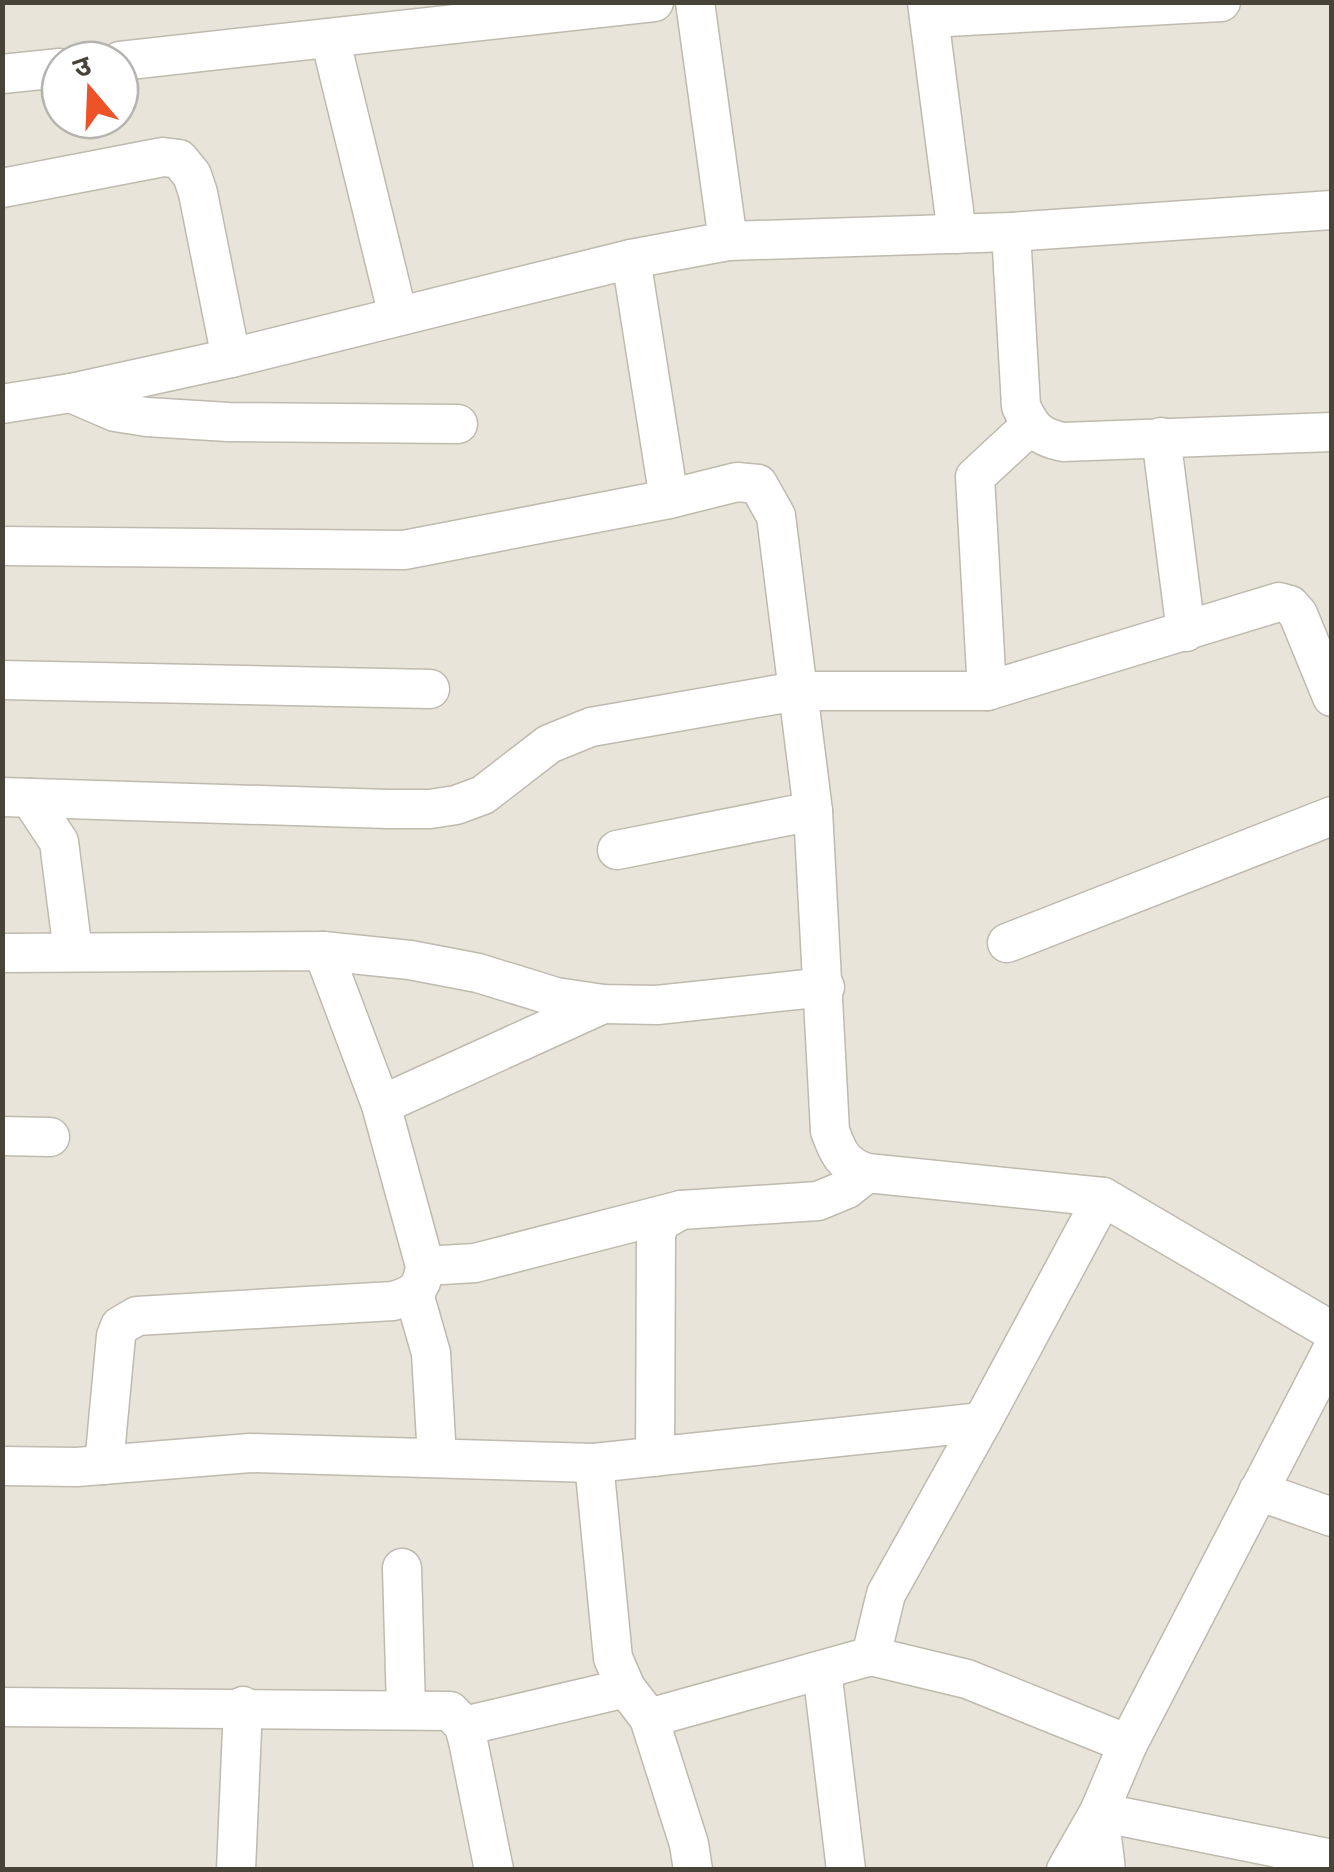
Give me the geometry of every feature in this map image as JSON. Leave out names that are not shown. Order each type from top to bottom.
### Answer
[{"type":"street","points":[[140,60],[654,2]]},
{"type":"street","points":[[695,2],[728,240]]},
{"type":"street","points":[[957,234],[928,10],[1221,2]]},
{"type":"street","points":[[330,38],[398,316]]},
{"type":"street","points":[[2,74],[40,70]]},
{"type":"street","points":[[2,188],[164,157],[179,159],[192,175],[198,193],[231,358]]},
{"type":"street","points":[[2,404],[71,394],[231,358],[631,259],[728,240],[1011,232],[1332,210]]},
{"type":"street","points":[[1011,232],[1021,406],[1030,426],[1042,438],[1064,442],[1332,432]]},
{"type":"street","points":[[631,259],[669,499]]},
{"type":"street","points":[[71,394],[114,412],[148,418],[458,424]]},
{"type":"street","points":[[987,691],[975,477],[1030,426]]},
{"type":"street","points":[[1161,437],[1186,632]]},
{"type":"street","points":[[2,546],[404,550],[669,499],[736,482],[758,484],[776,516],[798,691],[812,812],[830,1131],[838,1155],[851,1168],[867,1174],[1103,1198],[1332,1331]]},
{"type":"street","points":[[16,797],[430,809],[456,805],[483,795],[549,744],[592,726],[798,691],[987,691],[1280,602],[1290,606],[1304,626],[1332,697]]},
{"type":"street","points":[[2,680],[430,688]]},
{"type":"street","points":[[16,797],[59,842],[73,952]]},
{"type":"street","points":[[617,850],[812,812]]},
{"type":"street","points":[[1006,942],[1332,816]]},
{"type":"street","points":[[2,953],[323,951],[410,960],[478,973],[556,997],[603,1004],[657,1005],[824,987]]},
{"type":"street","points":[[323,951],[381,1105],[420,1280],[438,1458]]},
{"type":"street","points":[[381,1105],[603,1004]]},
{"type":"street","points":[[2,1136],[50,1137]]},
{"type":"street","points":[[104,1465],[116,1336],[127,1319],[393,1301],[420,1280],[475,1262],[681,1210],[818,1202],[848,1189],[867,1174]]},
{"type":"street","points":[[872,1656],[886,1594],[1103,1198]]},
{"type":"street","points":[[655,1457],[656,1235],[660,1222],[681,1210]]},
{"type":"street","points":[[1066,1870],[1332,1350]]},
{"type":"street","points":[[2,1466],[104,1465],[250,1453],[594,1463],[982,1422]]},
{"type":"street","points":[[594,1463],[613,1658],[626,1688],[649,1718],[690,1844],[693,1870]]},
{"type":"street","points":[[1258,1490],[1332,1518]]},
{"type":"street","points":[[402,1568],[406,1708]]},
{"type":"street","points":[[649,1718],[872,1656],[967,1679],[1128,1744]]},
{"type":"street","points":[[822,1670],[846,1870]]},
{"type":"street","points":[[464,1726],[626,1688]]},
{"type":"street","points":[[2,1706],[450,1711],[464,1726],[494,1870]]},
{"type":"street","points":[[236,1870],[242,1706]]},
{"type":"street","points":[[1099,1812],[1332,1859]]},
{"type":"street","points":[[1099,1812],[1106,1870]]},
{"type":"shaded area","points":[[3,3],[1331,3],[1331,1869],[3,1869]]}]
